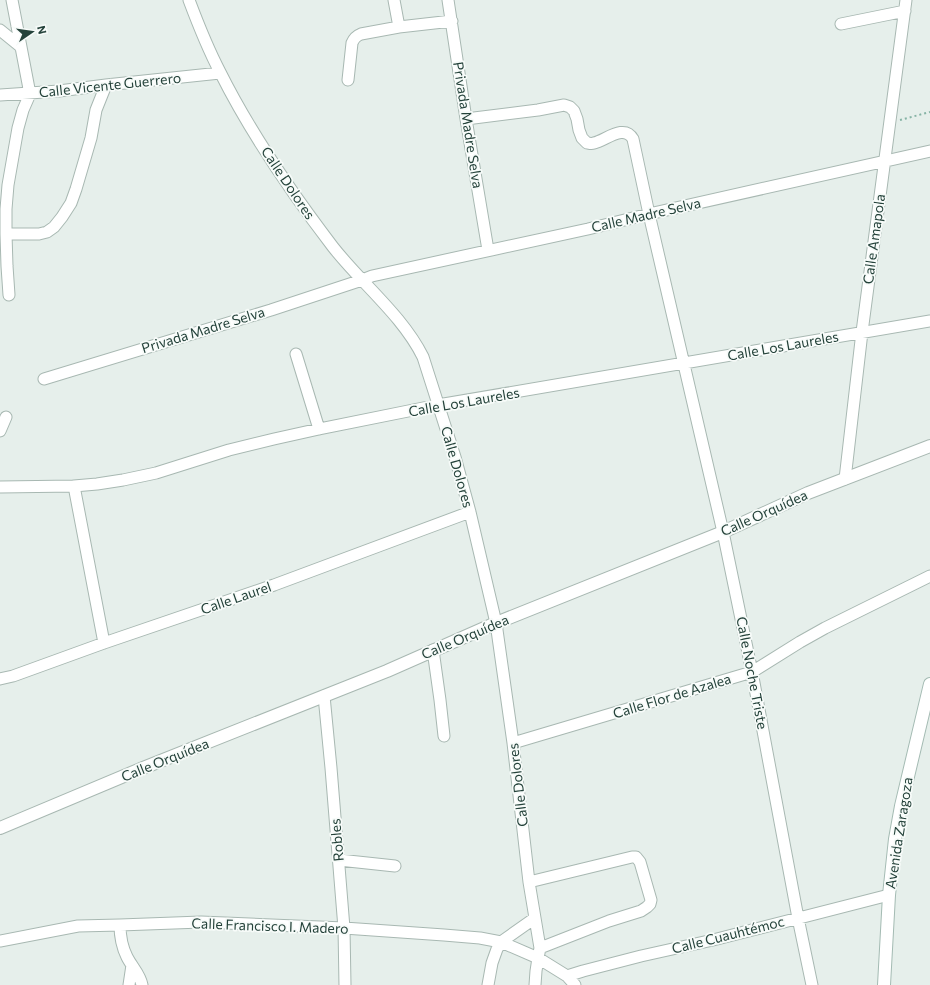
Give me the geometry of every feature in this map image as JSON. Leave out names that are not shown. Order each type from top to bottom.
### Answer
[{"type":"street","points":[[9,295],[6,234],[8,185],[18,128],[23,110],[30,94],[12,0]]},
{"type":"street","name":"Calle Dolores","points":[[188,0],[220,73],[250,126],[284,180],[350,268],[407,330],[423,357],[455,457],[470,512],[496,623],[513,743],[529,882],[539,953],[535,985]]},
{"type":"street","points":[[394,0],[399,28]]},
{"type":"street","name":"Privada Madre Selva","points":[[448,0],[488,250]]},
{"type":"street","points":[[841,24],[905,5]]},
{"type":"street","name":"Calle Amapola","points":[[845,479],[862,332],[905,5]]},
{"type":"street","points":[[348,80],[352,43],[356,36],[399,28],[452,21]]},
{"type":"street","points":[[0,30],[21,47]]},
{"type":"street","name":"Calle Vicente Guerrero","points":[[0,95],[30,94],[220,73]]},
{"type":"street","points":[[6,234],[39,234],[47,232],[54,227],[72,203],[91,138],[96,110],[106,85]]},
{"type":"street","name":"Calle Noche Triste","points":[[466,119],[538,110],[564,105],[570,107],[574,111],[582,138],[587,143],[594,143],[622,132],[631,135],[633,139],[723,532],[752,672],[812,985]]},
{"type":"street","name":"Calle Madre Selva","points":[[362,280],[394,270],[588,229],[930,151]]},
{"type":"street","name":"Privada Madre Selva","points":[[44,379],[271,310],[362,280]]},
{"type":"street","name":"Calle Los Laureles","points":[[0,487],[74,486],[123,480],[156,473],[230,450],[320,429],[438,405],[930,321]]},
{"type":"street","points":[[296,354],[320,429]]},
{"type":"street","points":[[0,431],[6,417]]},
{"type":"street","name":"Calle Orquídea","points":[[0,828],[143,768],[387,671],[496,623],[723,532],[808,493],[930,446]]},
{"type":"street","points":[[74,486],[104,643]]},
{"type":"street","name":"Calle Laurel","points":[[0,679],[13,676],[104,643],[274,585],[470,512]]},
{"type":"street","name":"Calle Flor de Azalea","points":[[513,743],[752,672],[825,628],[930,576]]},
{"type":"street","points":[[433,650],[444,736]]},
{"type":"street","name":"Avenida Zaragoza","points":[[884,985],[889,895],[900,806],[930,684]]},
{"type":"street","name":"Robles","points":[[324,696],[344,928],[345,985]]},
{"type":"street","points":[[529,882],[632,857],[636,857],[640,862],[650,900],[650,904],[647,907],[632,914],[609,921],[539,953],[567,976],[575,985]]},
{"type":"street","points":[[339,860],[395,866]]},
{"type":"street","name":"Calle Cuauhtémoc","points":[[567,976],[641,956],[713,940],[889,895]]},
{"type":"street","points":[[488,985],[492,963],[501,942],[535,918]]},
{"type":"street","name":"Calle Francisco I. Madero","points":[[0,941],[78,926],[201,922],[444,934],[501,942],[539,953]]},
{"type":"street","points":[[120,925],[120,936],[126,956],[139,974],[142,985]]},
{"type":"street","points":[[129,985],[132,965]]},
{"type":"path","points":[[890,123],[930,112]]}]
